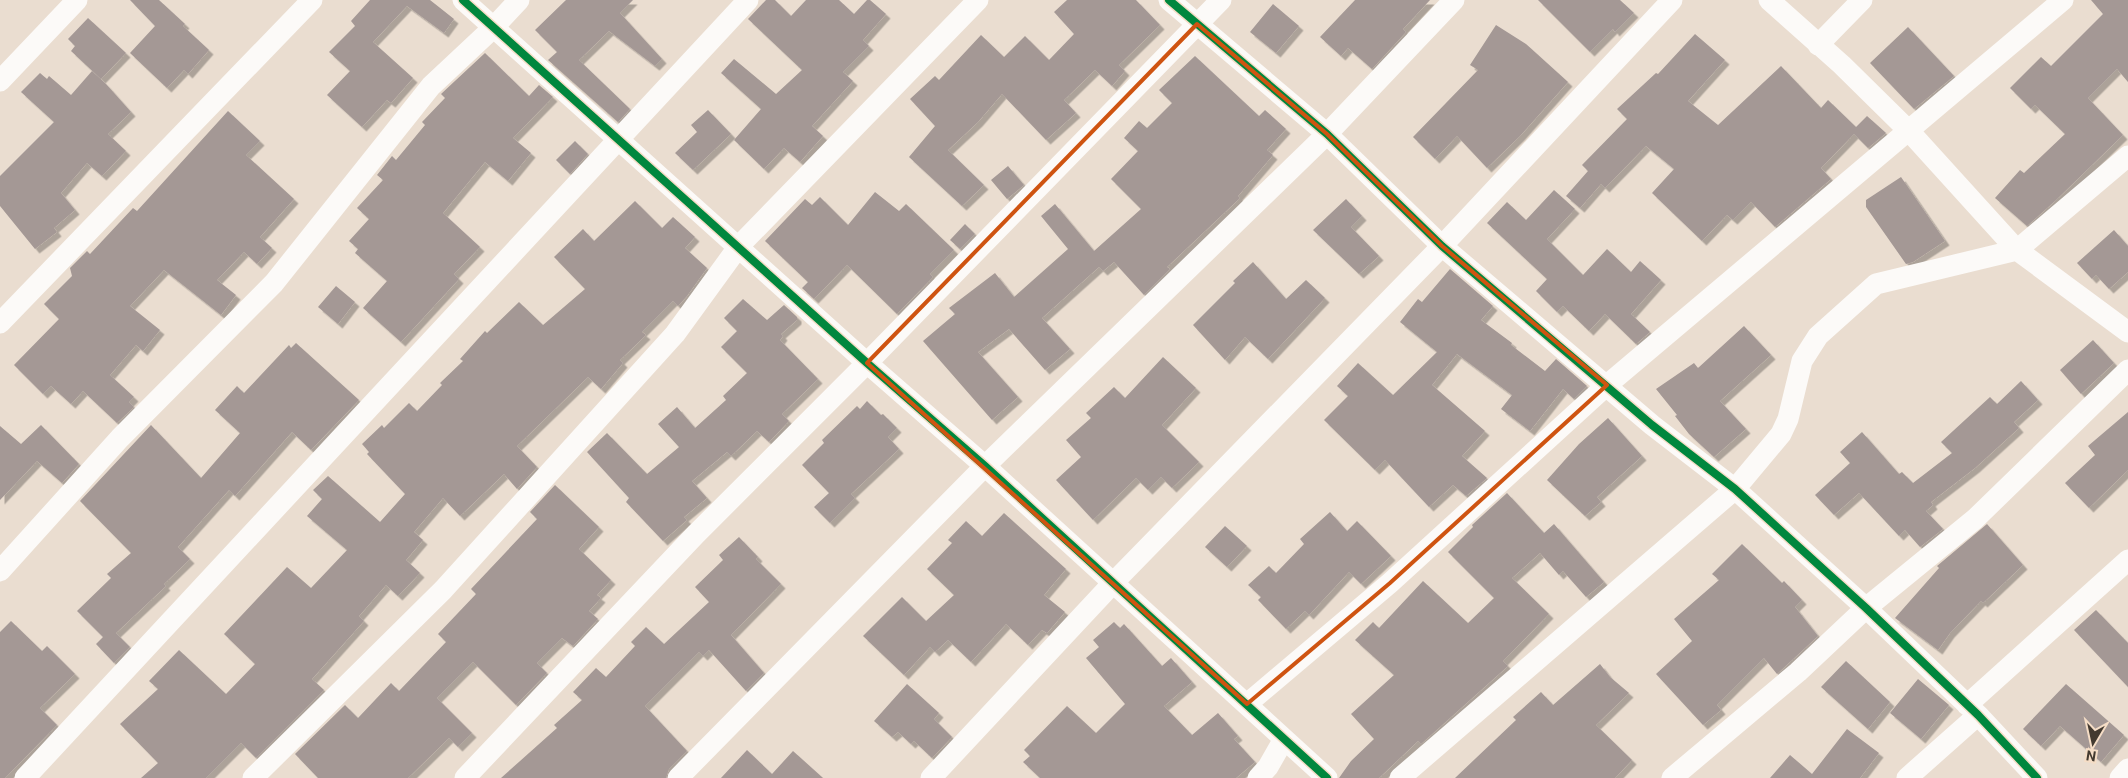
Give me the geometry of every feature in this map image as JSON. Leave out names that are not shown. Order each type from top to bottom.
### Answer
[{"type":"street","points":[[0,81],[77,0]]},
{"type":"street","points":[[0,323],[312,0]]},
{"type":"street","points":[[464,0],[867,363],[985,466],[1327,778]]},
{"type":"street","points":[[0,571],[120,438],[274,283],[431,86],[494,27],[519,0]]},
{"type":"street","points":[[25,778],[748,0]]},
{"type":"street","points":[[253,778],[443,590],[675,334],[739,246],[978,0]]},
{"type":"street","points":[[1170,0],[1327,134],[1442,246],[1652,425],[1735,489],[1866,608],[1972,710],[2037,778]]},
{"type":"street","points":[[466,778],[696,534],[867,363],[1221,0]]},
{"type":"street","points":[[678,778],[985,466],[1327,134],[1454,0]]},
{"type":"street","points":[[931,778],[1113,583],[1442,246],[1672,0]]},
{"type":"street","points":[[1769,0],[1842,65],[1909,132],[2017,250],[2128,332]]},
{"type":"street","points":[[1818,45],[1862,0]]},
{"type":"street","points":[[1247,704],[1390,583],[1607,385],[1909,132],[2063,0]]},
{"type":"street","points":[[1400,778],[1735,489],[1781,434],[1788,419],[1802,361],[1818,336],[1876,284],[2017,250],[2128,156]]},
{"type":"street","points":[[1672,778],[1798,672],[1866,608],[1975,519],[2128,370]]},
{"type":"street","points":[[1907,778],[1972,710],[2128,560]]},
{"type":"street","points":[[1258,778],[1268,767],[1284,739]]},
{"type":"street","points":[[2120,778],[2128,769]]},
{"type":"highlighted area","points":[[1197,24],[1327,134],[1442,246],[1607,385],[1390,583],[1247,704],[867,363]]},
{"type":"building","points":[[130,0],[159,0],[209,50],[188,74],[184,70],[167,88],[130,53],[155,26]]},
{"type":"building","points":[[370,0],[430,0],[454,19],[444,33],[407,6],[373,42],[413,78],[391,103],[387,100],[362,127],[327,95],[350,71],[329,52],[355,26],[351,21]]},
{"type":"building","points":[[566,0],[633,0],[620,13],[662,59],[655,66],[609,31],[579,60],[630,109],[618,122],[548,60],[557,52],[535,30]]},
{"type":"building","points":[[766,0],[775,0],[791,16],[806,0],[839,0],[854,14],[867,0],[870,0],[886,14],[863,40],[869,46],[843,72],[853,81],[812,126],[823,136],[800,162],[784,148],[764,169],[734,140],[761,109],[721,73],[734,59],[776,94],[802,70],[748,19]]},
{"type":"building","points":[[1067,0],[1136,0],[1160,25],[1119,65],[1125,71],[1112,86],[1095,70],[1064,100],[1076,113],[1046,140],[1002,94],[978,122],[948,150],[984,185],[962,206],[909,157],[935,126],[910,99],[935,76],[939,80],[981,35],[1004,57],[1025,36],[1049,60],[1074,34],[1054,12]]},
{"type":"building","points":[[1355,0],[1430,0],[1403,29],[1406,32],[1372,69],[1348,48],[1341,56],[1320,37]]},
{"type":"building","points":[[1538,0],[1620,0],[1634,13],[1615,32],[1613,29],[1590,52]]},
{"type":"building","points":[[2091,0],[2128,0],[2128,82],[2117,69],[2088,98],[2123,135],[2027,226],[1995,198],[2020,170],[2024,173],[2065,134],[2035,105],[2031,109],[2010,88],[2041,57],[2051,66],[2103,14]]},
{"type":"building","points":[[1273,4],[1299,26],[1276,53],[1250,32]]},
{"type":"building","points":[[88,18],[126,53],[101,79],[71,51],[75,46],[68,39]]},
{"type":"building","points":[[1496,25],[1526,44],[1568,82],[1520,136],[1487,168],[1457,136],[1435,159],[1413,137],[1478,70],[1470,65]]},
{"type":"building","points":[[1908,27],[1954,76],[1914,109],[1870,63]]},
{"type":"building","points":[[1695,34],[1725,60],[1688,101],[1718,125],[1781,66],[1821,108],[1828,100],[1856,127],[1867,116],[1886,133],[1868,148],[1854,134],[1821,168],[1831,179],[1775,227],[1751,202],[1733,220],[1727,215],[1702,241],[1652,193],[1674,169],[1646,146],[1605,188],[1601,184],[1580,208],[1566,196],[1588,171],[1582,165],[1627,119],[1617,109],[1656,73],[1658,74]]},
{"type":"building","points":[[485,53],[529,96],[539,85],[553,97],[513,138],[531,153],[508,181],[485,162],[443,213],[480,247],[454,274],[459,279],[401,342],[363,308],[387,281],[355,253],[358,249],[349,241],[369,219],[357,208],[383,180],[377,175],[392,156],[396,160],[425,125],[422,122],[445,98],[441,94]]},
{"type":"building","points":[[1195,56],[1259,116],[1265,110],[1286,129],[1267,150],[1273,155],[1238,196],[1240,198],[1167,267],[1170,269],[1144,295],[1114,262],[1103,271],[1099,267],[1042,318],[1070,349],[1045,370],[1009,329],[978,352],[1018,397],[992,420],[923,341],[955,314],[949,308],[995,273],[1014,297],[1068,249],[1041,216],[1055,204],[1094,251],[1141,209],[1111,179],[1138,151],[1124,138],[1139,121],[1147,128],[1172,103],[1159,90]]},
{"type":"building","points":[[92,71],[131,112],[108,134],[126,151],[102,176],[87,163],[61,193],[75,210],[54,228],[57,232],[35,249],[0,206],[0,176],[54,122],[21,92],[40,73],[47,79],[49,76],[71,95]]},
{"type":"building","points":[[708,110],[731,134],[693,170],[675,153],[697,132],[691,125]]},
{"type":"building","points":[[228,111],[260,141],[246,155],[294,199],[260,237],[272,248],[257,264],[244,252],[217,280],[236,295],[221,315],[164,270],[130,306],[160,330],[143,351],[136,345],[110,375],[134,397],[129,402],[134,407],[117,423],[83,391],[71,404],[51,386],[43,394],[14,365],[59,319],[44,304],[72,276],[70,268],[87,251],[90,254],[133,208],[137,211]]},
{"type":"building","points":[[575,141],[588,154],[570,174],[556,160]]},
{"type":"building","points":[[1008,166],[1024,185],[1007,199],[991,180]]},
{"type":"building","points":[[1901,177],[1945,241],[1913,262],[1906,264],[1866,207],[1866,200]]},
{"type":"building","points":[[1554,190],[1575,209],[1547,239],[1583,275],[1607,249],[1631,272],[1640,261],[1661,280],[1631,314],[1650,332],[1636,344],[1605,314],[1589,331],[1563,306],[1557,312],[1536,291],[1547,279],[1487,223],[1507,202],[1526,220]]},
{"type":"building","points":[[875,192],[899,211],[906,204],[954,250],[930,274],[933,277],[897,314],[847,265],[814,299],[802,288],[808,282],[765,241],[805,199],[812,205],[820,197],[848,225]]},
{"type":"building","points":[[1346,199],[1362,216],[1351,227],[1379,256],[1359,274],[1313,230]]},
{"type":"building","points":[[635,201],[662,228],[673,217],[695,237],[685,248],[707,268],[687,296],[678,306],[673,301],[642,332],[646,335],[620,360],[623,363],[601,389],[588,377],[517,446],[537,467],[517,489],[504,474],[460,516],[443,498],[414,532],[423,540],[406,560],[420,573],[398,596],[386,585],[359,616],[364,621],[312,679],[324,690],[256,758],[241,743],[206,778],[141,778],[158,763],[120,724],[158,689],[149,681],[179,650],[226,694],[255,664],[224,634],[287,567],[311,588],[347,550],[307,516],[322,499],[313,490],[328,476],[380,522],[405,494],[367,454],[369,452],[362,444],[382,425],[384,428],[409,403],[417,411],[442,385],[440,383],[463,361],[460,359],[485,331],[487,333],[519,302],[543,325],[585,289],[554,257],[583,229],[594,241]]},
{"type":"building","points":[[965,224],[975,234],[960,249],[950,240]]},
{"type":"building","points":[[2114,230],[2128,246],[2128,272],[2109,289],[2096,275],[2092,279],[2077,263]]},
{"type":"building","points":[[1253,262],[1286,299],[1306,280],[1325,298],[1268,359],[1245,337],[1225,360],[1193,325]]},
{"type":"building","points":[[1450,269],[1493,306],[1481,320],[1545,371],[1556,359],[1587,386],[1574,399],[1563,389],[1530,431],[1501,409],[1512,395],[1457,354],[1432,385],[1485,431],[1462,456],[1487,478],[1466,496],[1453,485],[1429,507],[1385,460],[1375,470],[1324,420],[1348,396],[1337,386],[1358,363],[1393,395],[1437,352],[1400,322],[1418,299],[1422,302]]},
{"type":"building","points":[[336,286],[355,302],[338,324],[318,307]]},
{"type":"building","points":[[743,299],[767,320],[784,305],[797,317],[797,320],[781,334],[783,336],[780,340],[818,379],[782,414],[789,421],[769,442],[757,431],[731,456],[727,452],[692,481],[707,498],[684,517],[687,520],[663,541],[626,502],[629,498],[587,452],[607,433],[647,474],[679,447],[658,424],[677,407],[695,428],[726,400],[723,396],[747,373],[721,347],[737,331],[724,318]]},
{"type":"building","points":[[1744,326],[1771,355],[1720,401],[1746,429],[1714,457],[1689,434],[1675,416],[1677,415],[1656,389],[1694,363],[1698,368]]},
{"type":"building","points":[[2093,340],[2114,363],[2081,394],[2060,370]]},
{"type":"building","points":[[296,343],[359,400],[311,450],[292,432],[235,496],[229,490],[178,547],[190,559],[164,584],[166,586],[116,633],[130,647],[114,663],[96,644],[103,637],[77,611],[111,578],[107,574],[131,553],[80,501],[151,425],[201,478],[240,433],[215,410],[237,386],[244,393],[289,345],[291,348]]},
{"type":"building","points":[[1163,357],[1196,388],[1162,425],[1199,462],[1172,488],[1161,477],[1148,490],[1136,478],[1093,520],[1056,480],[1081,457],[1066,440],[1091,418],[1086,413],[1114,387],[1125,398]]},
{"type":"building","points":[[2021,381],[2038,400],[2014,422],[2019,428],[1975,468],[1931,502],[1933,505],[1926,511],[1943,529],[1920,547],[1905,530],[1899,536],[1859,493],[1834,515],[1815,495],[1850,463],[1840,452],[1862,432],[1899,474],[1902,472],[1913,483],[1952,453],[1941,442],[1990,397],[1997,404]]},
{"type":"building","points":[[867,401],[897,428],[888,437],[899,449],[851,494],[855,498],[830,523],[814,507],[829,493],[802,465],[824,443],[822,440],[857,406],[860,409]]},
{"type":"building","points":[[2128,412],[2128,470],[2089,508],[2065,483],[2095,455],[2088,446]]},
{"type":"building","points":[[1608,418],[1642,456],[1597,497],[1601,502],[1585,516],[1547,480],[1579,444]]},
{"type":"building","points":[[41,425],[79,464],[62,483],[37,461],[0,500],[0,426],[21,444]]},
{"type":"building","points":[[555,485],[599,527],[579,549],[611,580],[597,595],[601,598],[589,611],[598,619],[573,646],[562,638],[537,663],[547,673],[516,705],[473,662],[437,698],[472,733],[458,747],[449,738],[408,778],[318,778],[295,754],[345,705],[358,718],[391,683],[399,691],[446,642],[438,634],[476,594],[471,589],[537,519],[530,512]]},
{"type":"building","points":[[1507,493],[1544,533],[1554,524],[1604,582],[1586,597],[1563,571],[1559,575],[1540,553],[1512,578],[1549,614],[1503,661],[1508,666],[1421,744],[1418,741],[1379,778],[1339,778],[1351,761],[1374,739],[1351,714],[1394,675],[1355,640],[1373,622],[1379,628],[1423,581],[1468,623],[1494,598],[1448,552],[1473,527],[1472,525]]},
{"type":"building","points":[[1330,512],[1347,531],[1357,521],[1391,556],[1361,584],[1349,572],[1309,615],[1305,611],[1286,629],[1258,600],[1261,597],[1248,585],[1269,566],[1276,573],[1304,544],[1300,539]]},
{"type":"building","points":[[1004,513],[1066,569],[1044,595],[1065,612],[1047,633],[1042,630],[1028,645],[1006,624],[971,662],[948,640],[935,652],[930,647],[904,675],[863,636],[902,597],[926,621],[954,595],[927,569],[952,543],[948,540],[966,521],[982,536]]},
{"type":"building","points":[[1987,524],[2023,565],[1983,603],[1981,601],[1950,633],[1938,650],[1895,618],[1939,568],[1937,566]]},
{"type":"building","points":[[1225,526],[1247,546],[1227,567],[1205,547]]},
{"type":"building","points":[[739,537],[758,557],[756,559],[781,584],[731,635],[764,673],[746,691],[709,650],[703,656],[699,652],[645,706],[687,751],[669,769],[666,778],[501,778],[557,728],[554,725],[582,700],[573,692],[596,668],[606,677],[635,646],[631,642],[646,627],[664,644],[709,602],[695,587],[723,560],[719,555]]},
{"type":"building","points":[[1742,544],[1782,583],[1784,581],[1802,600],[1795,607],[1818,636],[1777,674],[1764,658],[1717,705],[1721,710],[1703,725],[1656,674],[1692,641],[1674,619],[1719,580],[1712,574]]},
{"type":"building","points":[[2096,610],[2128,643],[2128,687],[2074,630]]},
{"type":"building","points":[[11,621],[42,651],[47,646],[75,674],[40,708],[57,725],[5,778],[0,778],[0,632]]},
{"type":"building","points":[[1114,622],[1120,628],[1124,624],[1162,666],[1171,658],[1192,682],[1164,706],[1192,735],[1218,713],[1238,736],[1234,739],[1255,762],[1236,778],[1040,778],[1023,762],[1030,756],[1024,750],[1067,706],[1096,733],[1125,704],[1086,658],[1099,647],[1093,640]]},
{"type":"building","points":[[1846,661],[1890,702],[1868,729],[1821,687]]},
{"type":"building","points":[[1600,664],[1610,677],[1629,693],[1596,725],[1632,760],[1615,778],[1455,778],[1516,720],[1513,717],[1541,692],[1553,705]]},
{"type":"building","points":[[1918,679],[1949,705],[1921,739],[1890,713]]},
{"type":"building","points":[[907,684],[939,713],[934,719],[952,737],[932,758],[914,741],[911,744],[898,732],[892,737],[874,721]]},
{"type":"building","points":[[2066,684],[2124,735],[2101,762],[2060,726],[2041,746],[2023,729]]},
{"type":"building","points":[[1847,729],[1879,753],[1860,778],[1770,778],[1790,755],[1812,774]]},
{"type":"building","points":[[747,750],[772,774],[793,751],[823,778],[721,778]]},
{"type":"cycle path","points":[[463,0],[867,363],[985,466],[1327,778]]},
{"type":"cycle path","points":[[1169,0],[1327,134],[1442,246],[1652,425],[1735,489],[1866,608],[1978,715],[2037,778]]}]
